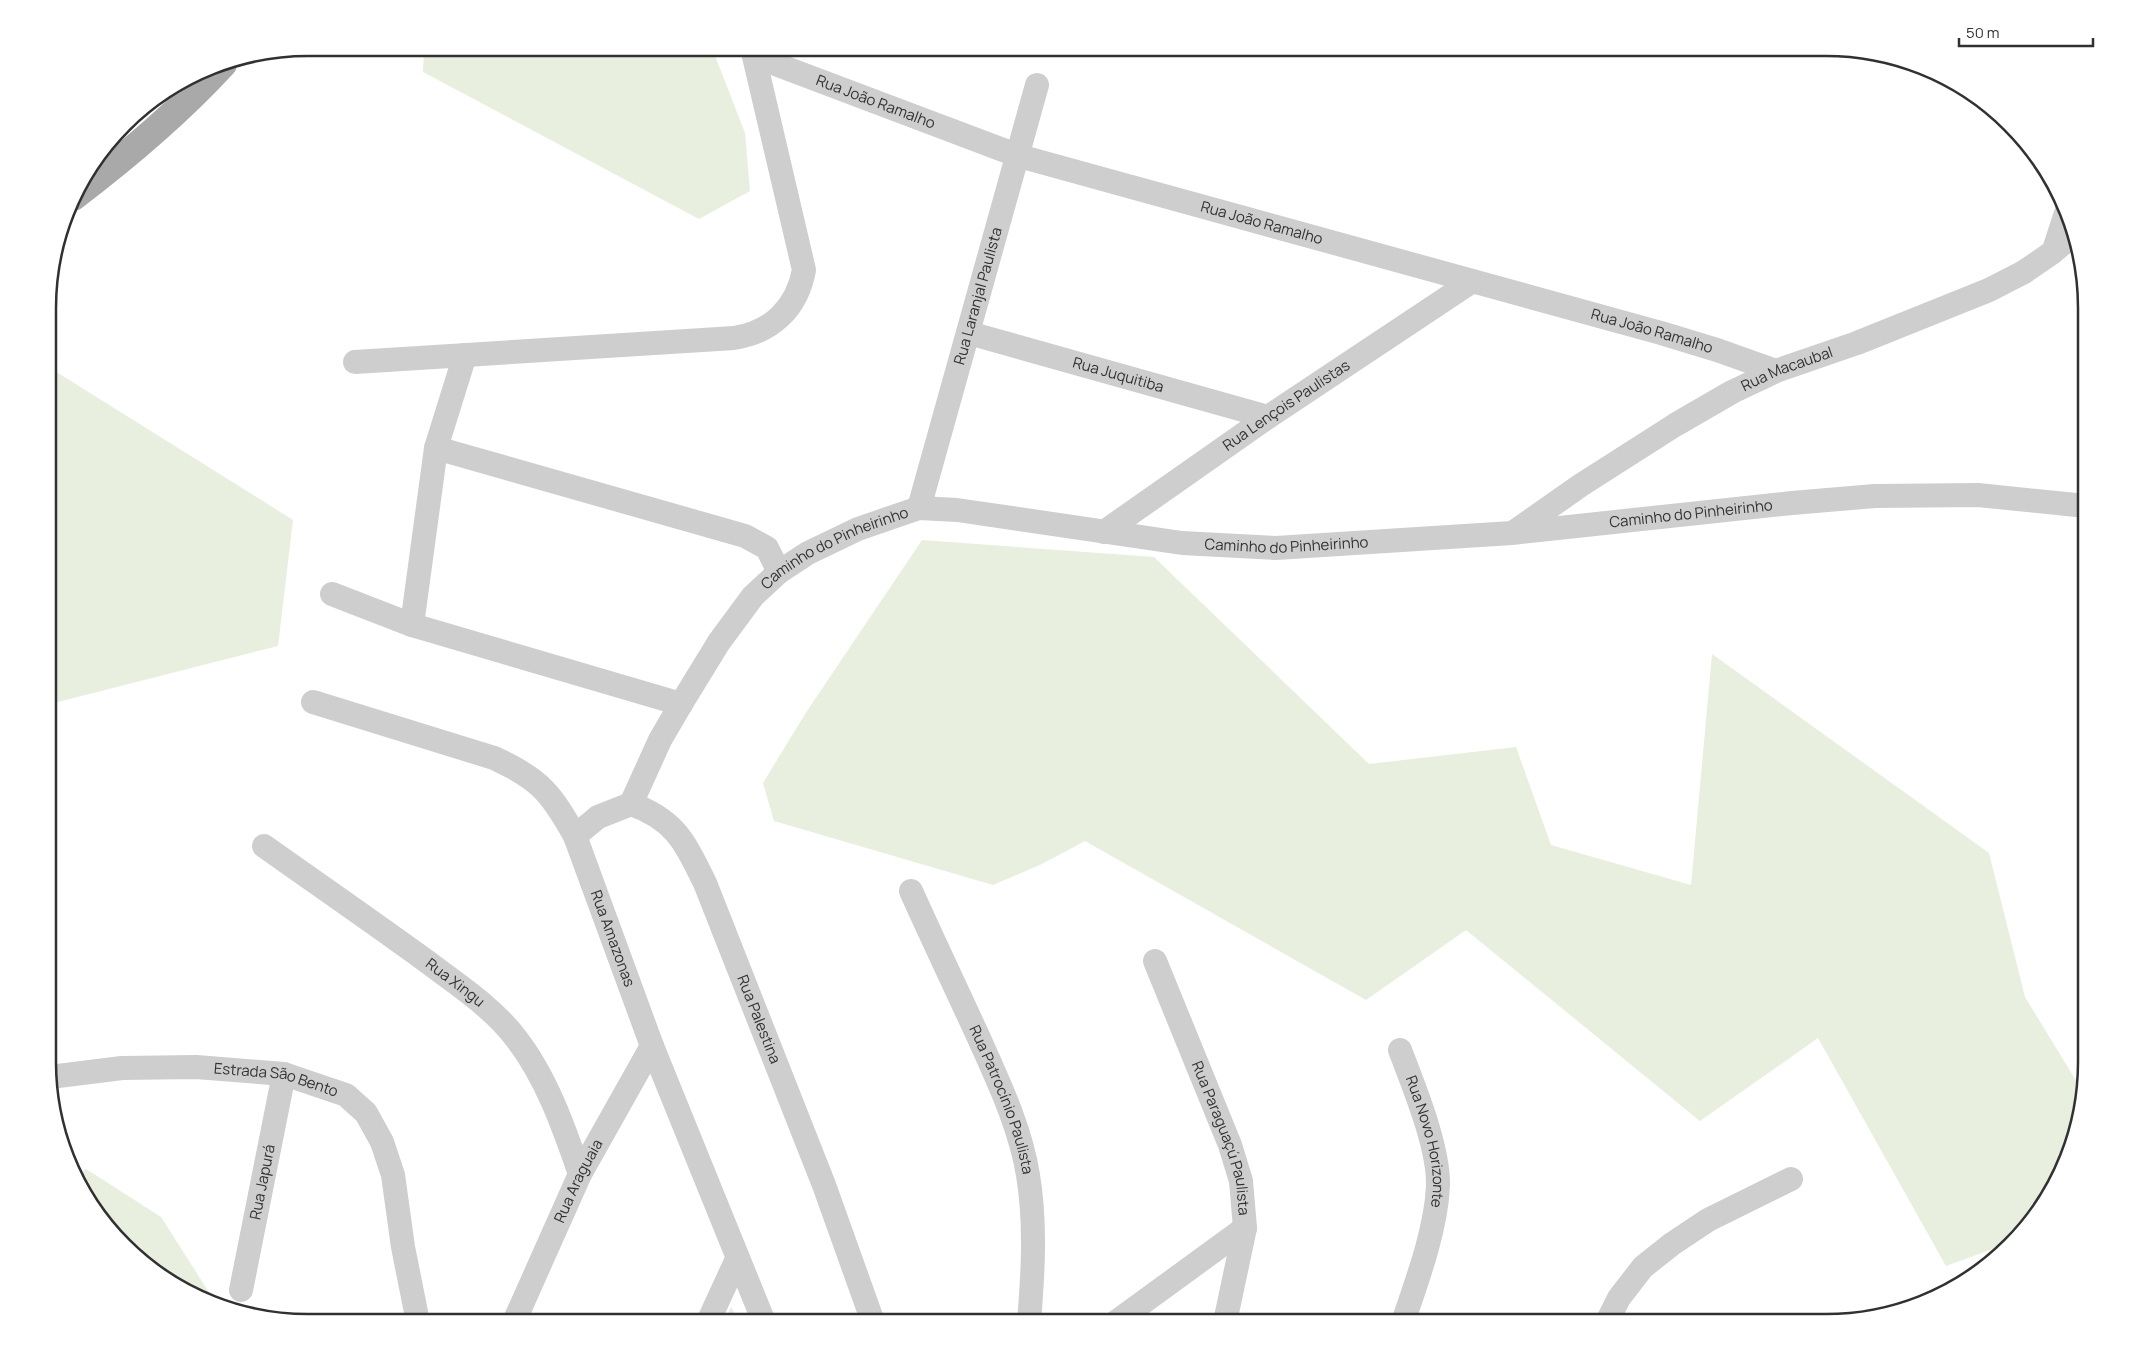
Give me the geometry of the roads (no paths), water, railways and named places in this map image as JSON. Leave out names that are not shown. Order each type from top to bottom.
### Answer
[{"type":"main road","points":[[88,185],[168,120],[213,75]]},
{"type":"street","points":[[355,362],[734,338],[759,332],[781,317],[797,296],[804,270],[754,56]]},
{"type":"street","name":"Rua João Ramalho","points":[[763,56],[1019,156],[1661,333],[1776,371]]},
{"type":"street","name":"Rua Laranjal Paulista","points":[[919,508],[1038,85]]},
{"type":"street","points":[[2053,252],[2063,223]]},
{"type":"street","name":"Rua Macaubal","points":[[1512,533],[1581,485],[1674,425],[1732,392],[1776,371],[1865,340],[1989,290],[2024,272],[2068,239]]},
{"type":"street","name":"Rua Lençois Paulistas","points":[[1104,532],[1268,417],[1471,282]]},
{"type":"street","name":"Rua Juquitiba","points":[[969,333],[1268,417]]},
{"type":"street","points":[[412,625],[436,448],[465,355]]},
{"type":"street","points":[[436,448],[745,536],[767,548],[779,572]]},
{"type":"street","name":"Caminho do Pinheirinho","points":[[631,804],[660,740],[681,704],[720,642],[753,596],[779,572],[808,552],[858,529],[919,508],[957,510],[1182,543],[1276,548],[1512,533],[1875,496],[1978,495],[2078,505]]},
{"type":"street","points":[[332,594],[412,625],[681,704]]},
{"type":"street","name":"Rua Amazonas","points":[[313,702],[494,758],[520,770],[538,784],[558,807],[575,836],[652,1046],[737,1259],[761,1314]]},
{"type":"street","points":[[575,836],[598,817],[631,804]]},
{"type":"street","name":"Rua Palestina","points":[[631,804],[656,814],[674,829],[689,850],[705,883],[824,1186],[869,1314]]},
{"type":"street","name":"Rua Xingu","points":[[264,846],[395,939],[490,1010],[516,1037],[536,1069],[557,1112],[580,1174]]},
{"type":"street","name":"Rua Patrocínio Paulista","points":[[911,892],[1000,1085],[1017,1130],[1028,1174],[1032,1212],[1034,1265],[1030,1314]]},
{"type":"street","name":"Rua Paraguaçú Paulista","points":[[1155,961],[1230,1145],[1241,1181],[1246,1228],[1227,1314]]},
{"type":"street","name":"Rua Araguaia","points":[[518,1314],[580,1174],[652,1046]]},
{"type":"street","name":"Rua Novo Horizonte","points":[[1400,1050],[1422,1109],[1434,1154],[1438,1185],[1434,1216],[1424,1258],[1406,1314]]},
{"type":"street","name":"Estrada São Bento","points":[[57,1076],[122,1068],[196,1067],[284,1074],[346,1095],[366,1113],[382,1142],[393,1175],[405,1256],[416,1314]]},
{"type":"street","name":"Rua Japurá","points":[[241,1290],[284,1074]]},
{"type":"street","points":[[1611,1314],[1619,1298],[1643,1267],[1672,1244],[1708,1220],[1791,1179]]},
{"type":"street","points":[[1127,1314],[1246,1228]]},
{"type":"street","points":[[712,1314],[737,1259]]},
{"type":"street","points":[[749,1314],[756,1300]]}]
